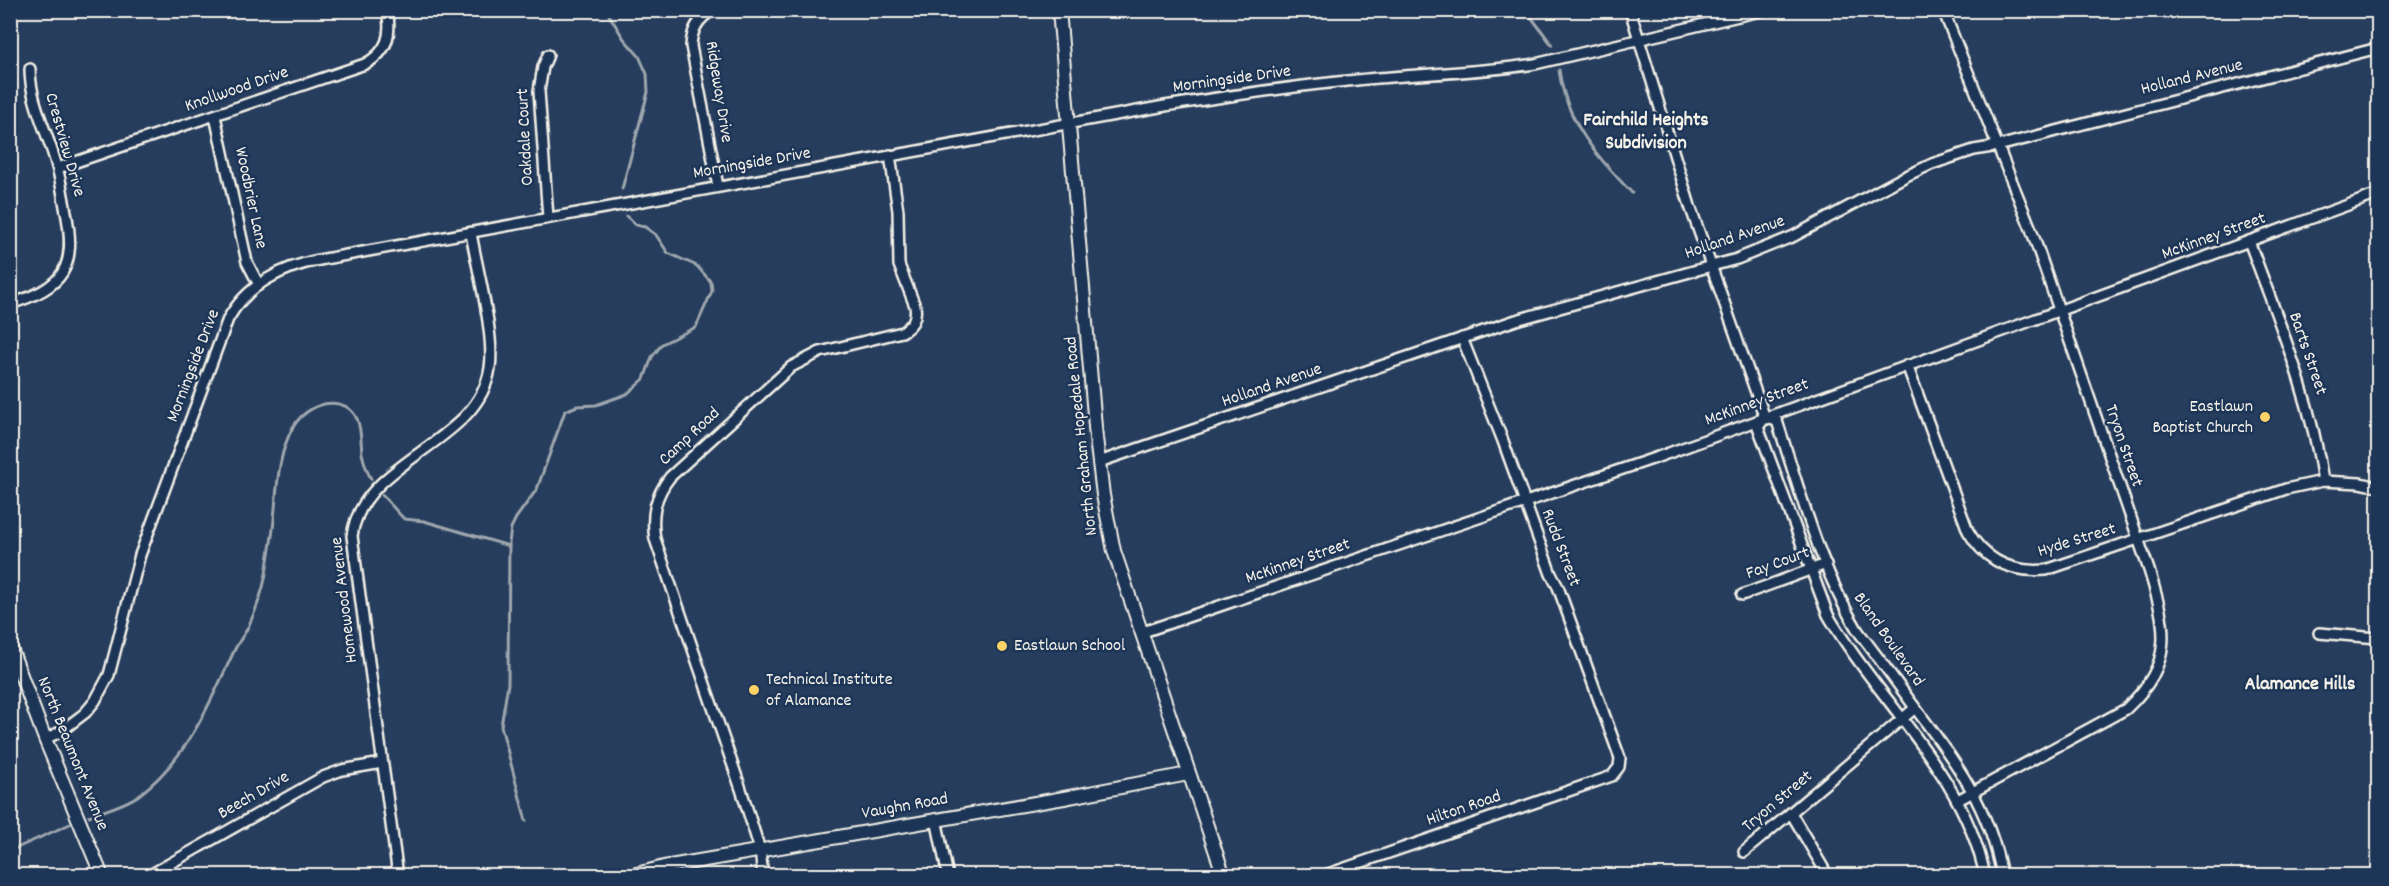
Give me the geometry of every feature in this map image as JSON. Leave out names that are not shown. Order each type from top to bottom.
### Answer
[{"type":"street","name":"Knollwood Drive","points":[[58,168],[373,60],[386,46],[389,38],[390,24],[387,10]]},
{"type":"street","name":"Ridgeway Drive","points":[[713,10],[694,28],[691,46],[718,186]]},
{"type":"street","name":"North Graham Hopedale Road","points":[[1059,10],[1103,495],[1114,551],[1224,876]]},
{"type":"street","name":"Bland Boulevard","points":[[1629,10],[1690,207],[1765,418]]},
{"type":"street","name":"Morningside Drive","points":[[45,739],[73,724],[84,713],[103,688],[109,675],[140,555],[228,319],[243,298],[259,285],[288,268],[303,263],[1069,122],[1253,93],[1357,80],[1535,64],[1764,10]]},
{"type":"street","name":"Tryon Street","points":[[1943,10],[2031,230],[2060,310],[2159,603],[2164,625],[2163,648],[2155,673],[2141,695],[2126,709],[1958,800]]},
{"type":"street","name":"Holland Avenue","points":[[1099,462],[1462,338],[1580,301],[1737,259],[1794,236],[1932,164],[1974,150],[1998,146],[2379,48]]},
{"type":"street","name":"Oakdale Court","points":[[548,55],[541,72],[539,90],[548,218]]},
{"type":"street","name":"Crestview Drive","points":[[10,304],[44,291],[60,276],[66,266],[71,244],[58,168],[32,89],[30,69]]},
{"type":"street","name":"Woodbrier Lane","points":[[215,116],[247,262],[259,285]]},
{"type":"street","name":"Camp Road","points":[[763,876],[760,850],[655,539],[654,509],[670,477],[791,367],[820,352],[903,332],[912,324],[916,312],[899,265],[898,211],[890,155]]},
{"type":"street","name":"McKinney Street","points":[[1143,632],[1526,503],[2379,194]]},
{"type":"street","name":"Homewood Avenue","points":[[398,876],[352,536],[360,508],[371,493],[466,416],[481,395],[491,356],[471,233]]},
{"type":"street","name":"Barts Street","points":[[2249,241],[2305,394],[2323,481]]},
{"type":"street","name":"Rudd Street","points":[[1462,338],[1526,503],[1620,758],[1617,771]]},
{"type":"street","name":"Hyde Street","points":[[1907,365],[1968,531],[1981,550],[1991,558],[2014,569],[2046,570],[2286,489],[2323,481],[2360,483],[2379,487]]},
{"type":"street","name":"Bland Boulevard","points":[[1765,418],[1777,421],[1837,594],[1849,617],[1954,759],[1973,791],[1991,835],[2002,876]]},
{"type":"street","name":"Bland Boulevard","points":[[1765,418],[1758,427],[1818,594],[1836,629],[1902,718],[1958,800],[1975,838],[1985,876]]},
{"type":"street","name":"Fay Court","points":[[1742,595],[1826,564]]},
{"type":"street","points":[[2319,633],[2379,638]]},
{"type":"street","name":"North Beaumont Avenue","points":[[10,646],[45,739],[102,876]]},
{"type":"street","name":"Tryon Street","points":[[1744,852],[1915,708]]},
{"type":"street","name":"Beech Drive","points":[[148,876],[323,777],[342,770],[382,763]]},
{"type":"street","name":"Hilton Road","points":[[1322,876],[1612,776],[1617,771]]},
{"type":"street","name":"Vaughn Road","points":[[629,876],[760,850],[1064,798],[1188,774]]},
{"type":"street","points":[[1791,813],[1828,876]]},
{"type":"street","points":[[936,819],[948,876]]},
{"type":"waterway","points":[[606,10],[624,39],[639,56],[647,74],[648,92],[622,189]]},
{"type":"waterway","points":[[1526,10],[1552,45]]},
{"type":"waterway","points":[[1559,70],[1568,106],[1585,138],[1632,193]]},
{"type":"waterway","points":[[526,821],[501,726],[508,684],[511,528],[537,489],[565,411],[577,406],[596,405],[627,394],[644,379],[652,357],[662,344],[696,327],[712,291],[711,282],[697,266],[668,253],[656,235],[645,227],[636,225],[626,216]]},
{"type":"waterway","points":[[89,816],[128,802],[156,780],[184,747],[207,709],[257,606],[266,574],[280,464],[287,439],[297,422],[313,408],[325,404],[332,403],[347,407],[359,424],[363,457],[371,479]]},
{"type":"waterway","points":[[382,495],[404,519],[424,521],[509,546]]},
{"type":"waterway","points":[[10,851],[70,824]]},
{"type":"place","name":"Eastlawn Baptist Church","points":[[2265,417]]},
{"type":"place","name":"Eastlawn School","points":[[1002,646]]},
{"type":"place","name":"Technical Institute of Alamance","points":[[754,690]]},
{"type":"district","name":"Fairchild Heights Subdivision","points":[[1646,132]]},
{"type":"district","name":"Alamance Hills","points":[[2300,685]]}]
